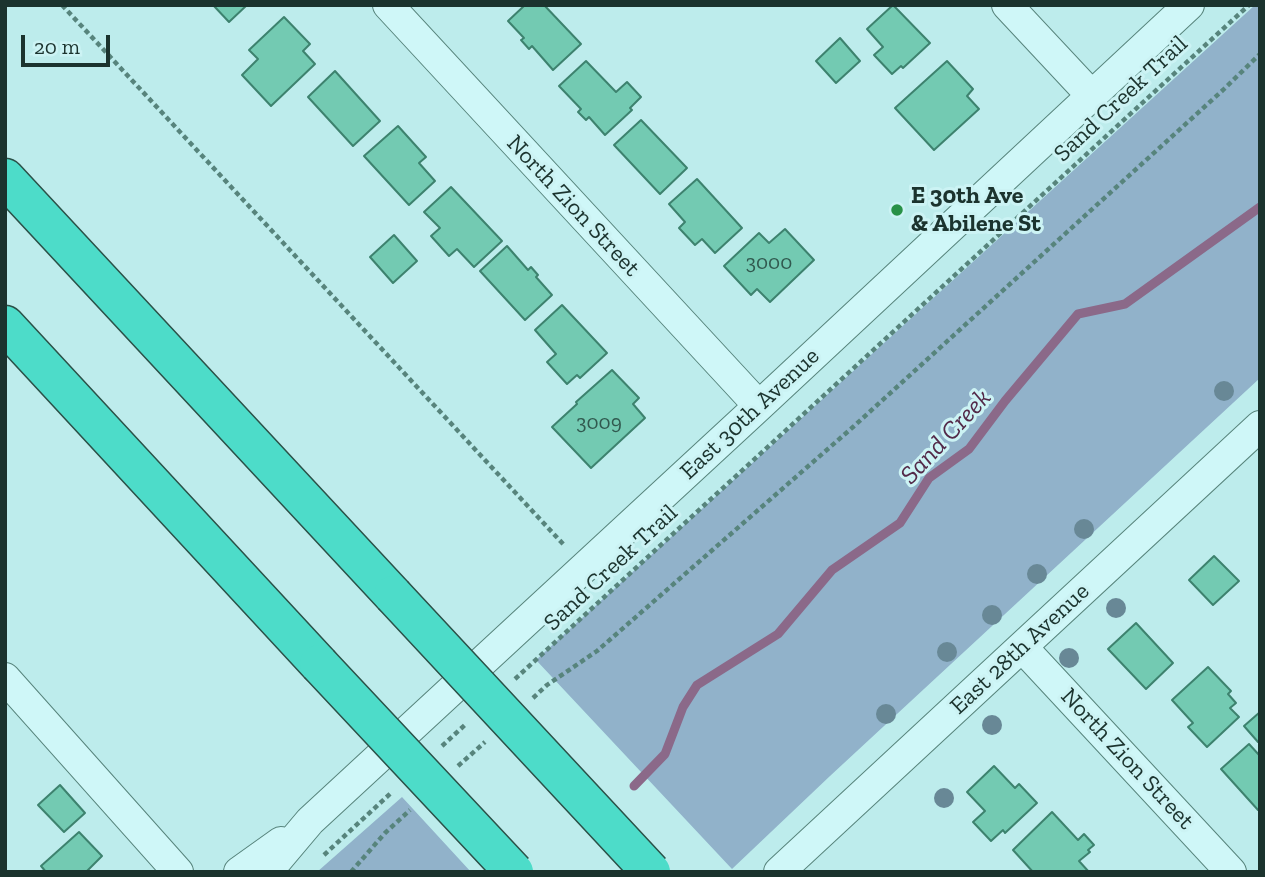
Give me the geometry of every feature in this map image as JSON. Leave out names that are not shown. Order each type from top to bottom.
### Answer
[{"type":"highway","points":[[5,178],[651,872]]},
{"type":"highway","points":[[5,325],[514,872]]},
{"type":"street","name":"North Zion Street","points":[[388,5],[759,406]]},
{"type":"street","points":[[1007,5],[1092,96]]},
{"type":"street","name":"East 30th Avenue","points":[[239,872],[310,821],[1189,5]]},
{"type":"street","name":"East 28th Avenue","points":[[779,872],[1260,426]]},
{"type":"street","name":"North Zion Street","points":[[1022,647],[1231,872]]},
{"type":"street","points":[[5,678],[178,872]]},
{"type":"street","name":"East 30th Avenue","points":[[267,872],[310,821]]},
{"type":"path","points":[[62,5],[557,537]]},
{"type":"path","name":"Sand Creek Trail","points":[[510,683],[1249,5]]},
{"type":"path","points":[[527,704],[547,685],[597,651],[853,427],[1260,54]]},
{"type":"path","points":[[439,749],[469,721]]},
{"type":"path","points":[[456,768],[486,741]]},
{"type":"path","points":[[315,862],[397,787]]},
{"type":"path","points":[[351,872],[385,832],[415,805]]},
{"type":"shaded area","points":[[1255,5],[1260,5],[1260,378],[732,869],[536,660]]},
{"type":"shaded area","points":[[402,797],[471,872],[317,872]]},
{"type":"building","points":[[213,5],[247,5],[229,22]]},
{"type":"building","points":[[525,5],[544,5],[581,44],[553,70],[532,46],[529,49],[521,40],[524,38],[508,21]]},
{"type":"building","points":[[893,5],[930,43],[903,68],[901,66],[892,74],[874,55],[883,47],[867,29]]},
{"type":"building","points":[[284,17],[310,44],[303,51],[315,64],[271,106],[242,75],[258,59],[249,50]]},
{"type":"building","points":[[840,38],[860,61],[836,83],[816,61]]},
{"type":"building","points":[[586,61],[616,92],[627,82],[641,97],[630,108],[632,110],[605,135],[589,117],[586,120],[578,112],[581,109],[559,86]]},
{"type":"building","points":[[947,61],[973,89],[967,96],[979,109],[934,150],[895,108]]},
{"type":"building","points":[[335,71],[380,121],[353,146],[308,97]]},
{"type":"building","points":[[641,120],[687,168],[660,194],[614,145]]},
{"type":"building","points":[[398,126],[426,157],[419,163],[435,181],[409,205],[364,156]]},
{"type":"building","points":[[697,179],[742,228],[715,253],[702,239],[695,245],[679,228],[685,222],[669,204]]},
{"type":"building","points":[[451,187],[502,241],[474,267],[457,249],[449,256],[431,236],[440,228],[424,212]]},
{"type":"building","points":[[785,229],[814,260],[770,302],[757,289],[751,295],[724,266],[759,233],[769,243]]},
{"type":"building","points":[[394,235],[417,261],[393,283],[370,257]]},
{"type":"building","points":[[507,246],[528,270],[531,267],[552,295],[525,320],[480,271]]},
{"type":"building","points":[[562,305],[607,353],[580,378],[577,375],[567,384],[547,362],[556,354],[535,330]]},
{"type":"building","points":[[612,370],[639,398],[633,404],[645,418],[591,468],[552,427]]},
{"type":"building","points":[[1214,556],[1239,581],[1213,605],[1189,580]]},
{"type":"building","points":[[1136,623],[1173,663],[1146,689],[1108,649]]},
{"type":"building","points":[[1208,667],[1231,691],[1228,694],[1236,703],[1230,708],[1239,717],[1207,747],[1188,727],[1193,723],[1172,700]]},
{"type":"building","points":[[1260,712],[1260,741],[1258,742],[1244,726]]},
{"type":"building","points":[[1249,744],[1260,756],[1258,810],[1221,769]]},
{"type":"building","points":[[994,766],[1015,788],[1019,784],[1037,803],[1005,833],[1003,830],[991,841],[973,822],[985,811],[967,792]]},
{"type":"building","points":[[60,785],[85,813],[64,832],[38,805]]},
{"type":"building","points":[[1052,812],[1078,840],[1084,834],[1094,845],[1079,861],[1089,872],[1033,872],[1013,850]]},
{"type":"building","points":[[79,832],[102,856],[86,872],[46,872],[41,866]]},
{"type":"waterway","name":"Sand Creek","points":[[634,786],[665,754],[683,707],[697,685],[778,634],[832,570],[900,523],[929,478],[969,449],[1005,401],[1078,314],[1125,304],[1260,207]]},
{"type":"place","name":"E 30th Ave & Abilene St","points":[[897,210]]}]
